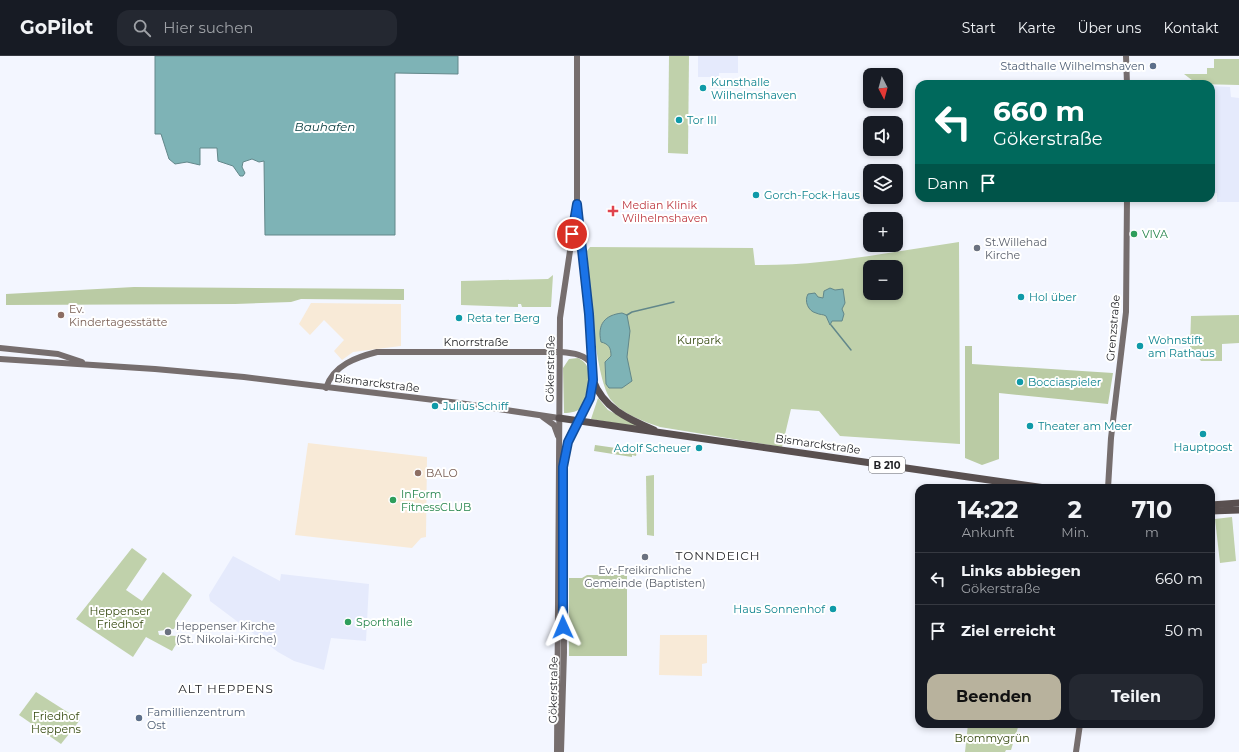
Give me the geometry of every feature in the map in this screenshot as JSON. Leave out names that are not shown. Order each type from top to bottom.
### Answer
[{"type":"main road","name":"Gökerstraße","points":[[561,752],[564,652],[563,467],[568,442],[580,421],[590,398],[593,380],[593,366],[577,204],[577,56]]},
{"type":"main road","points":[[1126,56],[1127,80]]},
{"type":"main road","name":"Grenzstraße","points":[[1106,484],[1126,312],[1127,202]]},
{"type":"main road","name":"Gökerstraße","points":[[557,752],[561,309],[577,204]]},
{"type":"main road","name":"Bismarckstraße","points":[[0,348],[58,354],[90,365]]},
{"type":"main road","name":"Knorrstraße","points":[[326,388],[335,373],[354,358],[378,352],[560,352],[578,355],[588,360],[593,366]]},
{"type":"main road","points":[[560,365],[569,357],[578,355]]},
{"type":"main road","name":"Bismarckstraße","points":[[0,359],[155,368],[459,403],[1017,484]]},
{"type":"main road","name":"Bismarckstraße","points":[[593,380],[602,397],[612,409],[660,433]]},
{"type":"main road","points":[[542,416],[554,425],[559,438]]},
{"type":"main road","name":"Grenzstraße","points":[[1108,484],[1109,459]]},
{"type":"main road","points":[[1215,505],[1239,503]]},
{"type":"main road","points":[[1215,511],[1239,510]]},
{"type":"main road","points":[[1076,752],[1079,728]]},
{"type":"shaded area","points":[[698,56],[738,56],[738,73],[719,73],[719,77],[698,77]]},
{"type":"shaded area","points":[[1215,86],[1230,87],[1231,97],[1239,98],[1239,202],[1217,202],[1217,193],[1215,193]]},
{"type":"shaded area","points":[[311,303],[401,304],[401,346],[353,352],[342,360],[334,351],[344,340],[324,320],[310,335],[299,324]]},
{"type":"shaded area","points":[[308,443],[427,457],[426,537],[421,538],[412,548],[295,535]]},
{"type":"shaded area","points":[[233,556],[280,581],[281,574],[369,584],[366,641],[331,638],[324,670],[294,661],[278,652],[210,601],[209,595]]},
{"type":"shaded area","points":[[660,635],[707,635],[707,663],[702,664],[702,676],[659,675]]},
{"type":"green space","points":[[669,56],[689,56],[688,154],[668,153]]},
{"type":"green space","points":[[1214,59],[1239,59],[1239,85],[1215,84],[1215,80],[1192,80],[1184,74],[1207,74],[1207,68],[1214,68]]},
{"type":"green space","name":"Kurpark","points":[[959,242],[960,444],[840,436],[819,411],[791,409],[782,447],[660,427],[634,417],[622,410],[612,401],[606,390],[597,352],[591,306],[587,251],[590,247],[753,248],[755,265],[781,265],[832,261]]},
{"type":"green space","points":[[553,275],[551,307],[522,307],[521,304],[518,304],[518,307],[461,305],[461,281],[548,279]]},
{"type":"green space","points":[[134,287],[404,289],[404,300],[301,299],[291,302],[235,304],[6,305],[6,294]]},
{"type":"green space","points":[[1239,315],[1239,343],[1222,344],[1222,361],[1201,361],[1190,347],[1191,316]]},
{"type":"green space","points":[[965,346],[972,346],[972,364],[1113,373],[1108,404],[999,393],[999,459],[982,465],[965,458]]},
{"type":"green space","points":[[578,358],[586,365],[589,373],[589,383],[585,400],[583,406],[579,410],[564,413],[563,368],[569,359]]},
{"type":"green space","points":[[598,398],[608,410],[643,428],[591,419]]},
{"type":"green space","points":[[595,445],[637,451],[636,456],[632,455],[632,457],[594,451]]},
{"type":"green space","points":[[654,475],[654,536],[647,535],[646,476]]},
{"type":"green space","points":[[1232,517],[1236,561],[1220,563],[1215,519]]},
{"type":"green space","name":"Heppenser Friedhof","points":[[132,548],[147,559],[126,590],[142,601],[163,572],[192,595],[175,621],[177,623],[174,629],[158,631],[159,635],[177,636],[178,641],[172,651],[146,637],[133,657],[76,619]]},
{"type":"green space","points":[[587,575],[627,575],[627,656],[569,656],[569,578],[582,578]]},
{"type":"green space","name":"Friedhof Heppens","points":[[36,692],[80,720],[61,744],[19,715]]},
{"type":"green space","name":"Brommygrün","points":[[968,728],[1018,728],[1011,750],[1006,750],[1005,752],[965,752]]},
{"type":"water","name":"Bauhafen","points":[[155,56],[458,56],[458,74],[395,73],[395,235],[265,235],[264,161],[259,162],[252,159],[243,162],[242,167],[245,173],[243,176],[240,176],[233,166],[218,161],[217,148],[200,148],[200,165],[187,162],[175,164],[169,159],[161,134],[155,134]]},
{"type":"water","points":[[830,288],[835,290],[843,289],[845,303],[842,309],[844,314],[842,321],[832,321],[830,325],[826,316],[817,314],[809,308],[806,300],[808,294],[815,293],[818,297],[823,298],[824,291]]},
{"type":"water","points":[[622,313],[627,315],[630,331],[627,357],[632,381],[622,388],[609,388],[606,384],[605,362],[611,356],[611,351],[608,345],[601,342],[600,330],[601,325],[607,318]]},
{"type":"waterway","points":[[627,315],[632,312],[674,302]]},
{"type":"waterway","points":[[831,325],[851,350]]},
{"type":"place","name":"Stadthalle Wilhelmshaven","points":[[1153,66]]},
{"type":"place","name":"Kunsthalle Wilhelmshaven","points":[[703,88]]},
{"type":"place","name":"Tor III","points":[[679,120]]},
{"type":"place","name":"Gorch-Fock-Haus","points":[[756,195]]},
{"type":"place","name":"Median Klinik Wilhelmshaven","points":[[613,211]]},
{"type":"place","name":"VIVA","points":[[1134,234]]},
{"type":"place","name":"St.Willehad Kirche","points":[[977,248]]},
{"type":"place","name":"Hol über","points":[[1021,297]]},
{"type":"place","name":"Ev. Kindertagesstätte","points":[[61,315]]},
{"type":"place","name":"Reta ter Berg","points":[[459,318]]},
{"type":"place","name":"Wohnstift am Rathaus","points":[[1140,346]]},
{"type":"place","name":"Bocciaspieler","points":[[1020,382]]},
{"type":"place","name":"Julius Schiff","points":[[435,406]]},
{"type":"place","name":"Theater am Meer","points":[[1030,426]]},
{"type":"place","name":"Hauptpost","points":[[1203,434]]},
{"type":"place","name":"Adolf Scheuer","points":[[699,448]]},
{"type":"place","name":"BALO","points":[[418,473]]},
{"type":"place","name":"InForm FitnessCLUB","points":[[393,500]]},
{"type":"place","name":"Ev.-Freikirchliche Gemeinde (Baptisten)","points":[[645,557]]},
{"type":"place","name":"Haus Sonnenhof","points":[[833,609]]},
{"type":"place","name":"Sporthalle","points":[[348,622]]},
{"type":"place","name":"Heppenser Kirche (St. Nikolai-Kirche)","points":[[168,632]]},
{"type":"place","name":"Famillienzentrum Ost","points":[[139,718]]},
{"type":"district","name":"TONNDEICH","points":[[718,555]]},
{"type":"district","name":"ALT HEPPENS","points":[[226,688]]},
{"type":"route","points":[[563,627],[563,467],[568,442],[585,411],[590,398],[593,380],[589,314],[577,204],[572,234]]}]
